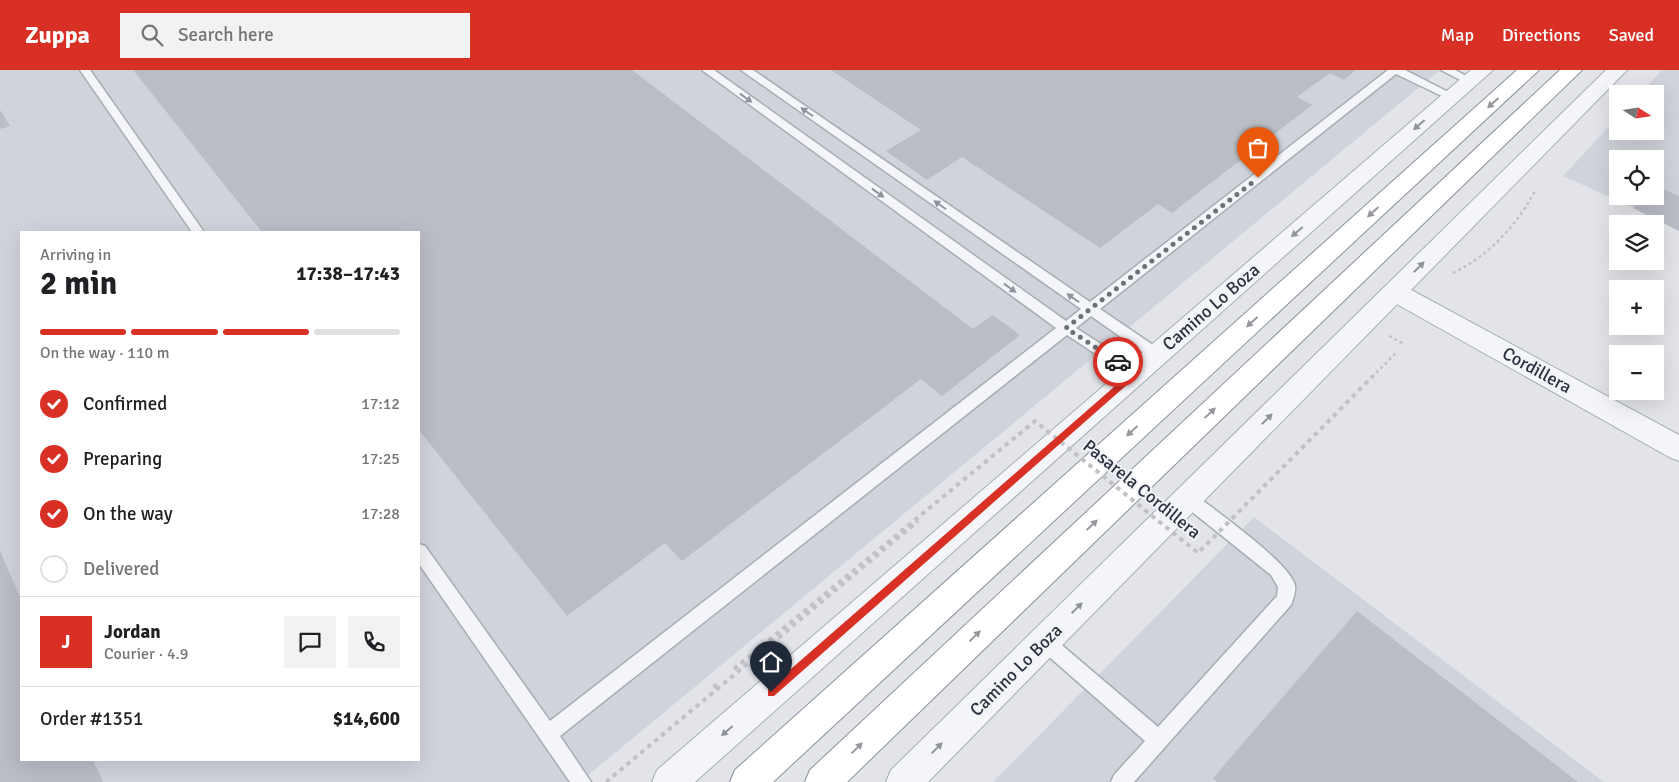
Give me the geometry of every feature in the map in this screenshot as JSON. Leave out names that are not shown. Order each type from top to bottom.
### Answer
[{"type":"highway","points":[[747,782],[1529,70]]},
{"type":"highway","points":[[822,782],[1572,70]]},
{"type":"street","name":"Camino Lo Boza","points":[[903,782],[1617,70]]},
{"type":"street","name":"Camino Lo Boza","points":[[669,782],[1468,83]]},
{"type":"street","name":"Cordillera","points":[[1394,292],[1679,449]]},
{"type":"lane","points":[[85,70],[197,231]]},
{"type":"lane","points":[[707,70],[1066,328],[1136,373]]},
{"type":"lane","points":[[746,70],[1157,355]]},
{"type":"lane","points":[[546,735],[1396,70],[1468,83]]},
{"type":"lane","points":[[1446,70],[1468,83]]},
{"type":"lane","points":[[1120,782],[1285,599],[1287,586],[1277,570],[1187,498]]},
{"type":"lane","points":[[420,552],[546,735],[581,782]]},
{"type":"lane","points":[[1044,641],[1158,740]]},
{"type":"path","points":[[1388,335],[1404,344]]},
{"type":"path","name":"Pasarela Cordillera","points":[[734,669],[1035,421],[1198,553],[1397,352]]},
{"type":"path","points":[[714,684],[717,689]]},
{"type":"shaded area","points":[[0,70],[1440,70],[580,782],[0,782]]},
{"type":"shaded area","points":[[1662,70],[1679,70],[1679,228],[1664,221],[1664,215],[1650,215],[1628,205],[1664,205],[1664,150],[1609,150],[1609,197],[1563,176],[1609,127],[1609,140],[1664,140],[1664,85],[1648,85]]},
{"type":"shaded area","points":[[1254,517],[1604,782],[993,782]]},
{"type":"building","points":[[133,70],[632,70],[973,329],[993,315],[1020,335],[942,396],[921,379],[682,561],[665,543],[567,616],[420,431],[420,231],[261,231]]},
{"type":"building","points":[[831,70],[1356,70],[1344,80],[1330,73],[1297,97],[1312,105],[1172,213],[1158,204],[1100,248],[962,157],[927,180],[886,151],[921,130]]},
{"type":"building","points":[[0,110],[10,126],[0,129]]},
{"type":"building","points":[[1664,189],[1679,196],[1679,231],[1664,224],[1664,215],[1647,215],[1633,208],[1636,205],[1664,205]]},
{"type":"building","points":[[0,551],[20,597],[20,761],[93,761],[103,782],[0,782]]},
{"type":"building","points":[[1357,611],[1578,782],[1217,782],[1213,778]]},
{"type":"way so far","points":[[1118,362],[1066,328],[1258,178]]},
{"type":"route","points":[[771,692],[1136,373],[1118,362]]}]
